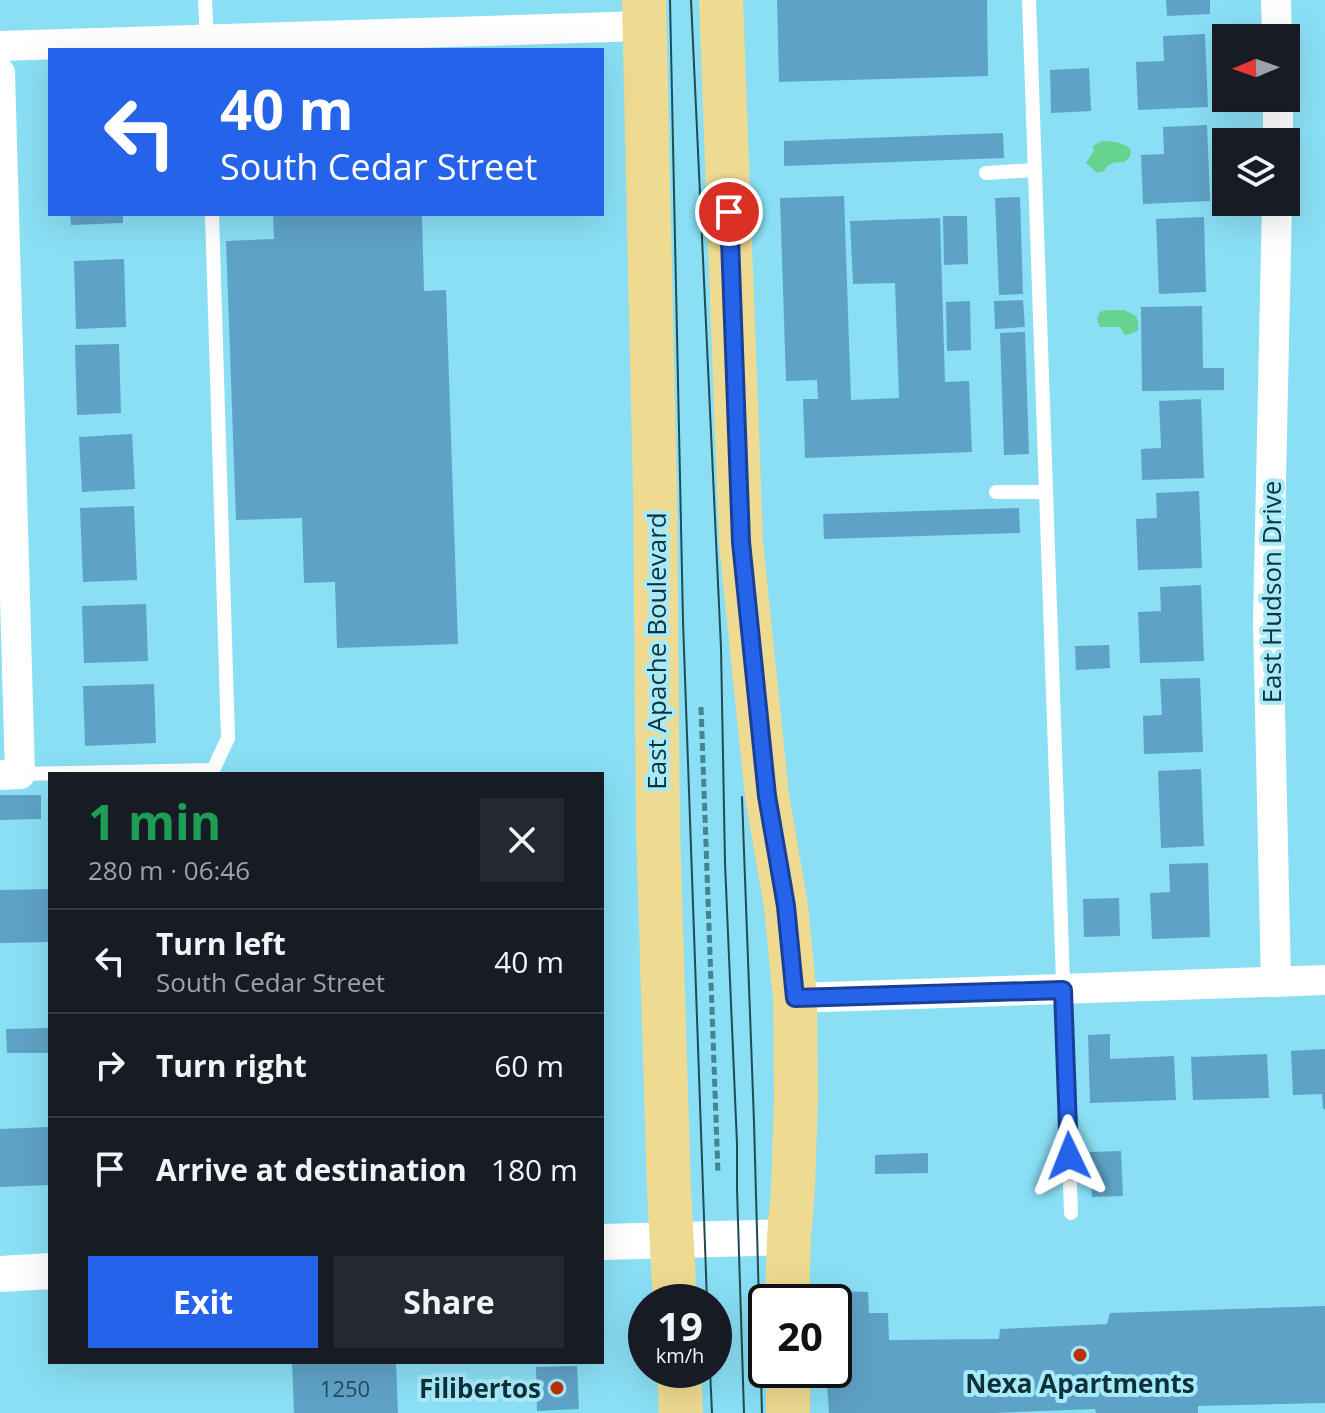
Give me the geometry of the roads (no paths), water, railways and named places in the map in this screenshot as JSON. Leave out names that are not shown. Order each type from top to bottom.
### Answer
[{"type":"main road","points":[[721,0],[741,542],[767,796],[786,906],[795,998],[795,1112],[788,1284]]},
{"type":"main road","name":"East Apache Boulevard","points":[[644,13],[655,479],[658,829],[674,1284]]},
{"type":"main road","points":[[680,1388],[681,1413]]},
{"type":"main road","points":[[788,1388],[788,1413]]},
{"type":"street","points":[[1276,0],[1277,24]]},
{"type":"street","points":[[0,46],[207,45],[644,13]]},
{"type":"street","points":[[0,73],[10,774]]},
{"type":"street","name":"East Hudson Drive","points":[[1276,982],[1268,621],[1277,216]]},
{"type":"street","points":[[795,998],[1325,980]]},
{"type":"street","points":[[604,1242],[789,1237]]},
{"type":"street","points":[[0,1274],[48,1271]]},
{"type":"lane","points":[[205,0],[207,45]]},
{"type":"lane","points":[[1029,0],[1071,1213]]},
{"type":"lane","points":[[986,173],[1035,170]]},
{"type":"lane","points":[[112,772],[213,770],[228,738],[212,216]]},
{"type":"lane","points":[[996,492],[1045,492]]},
{"type":"lane","points":[[10,774],[48,773]]},
{"type":"tram line","points":[[670,0],[683,621],[706,1284]]},
{"type":"tram line","points":[[691,0],[721,648],[725,863],[744,1413]]},
{"type":"tram line","points":[[742,797],[762,1413]]},
{"type":"tram line","points":[[711,1388],[712,1413]]},
{"type":"place","name":"Nexa Apartments","points":[[1080,1355]]},
{"type":"place","name":"Filibertos","points":[[557,1388]]}]
